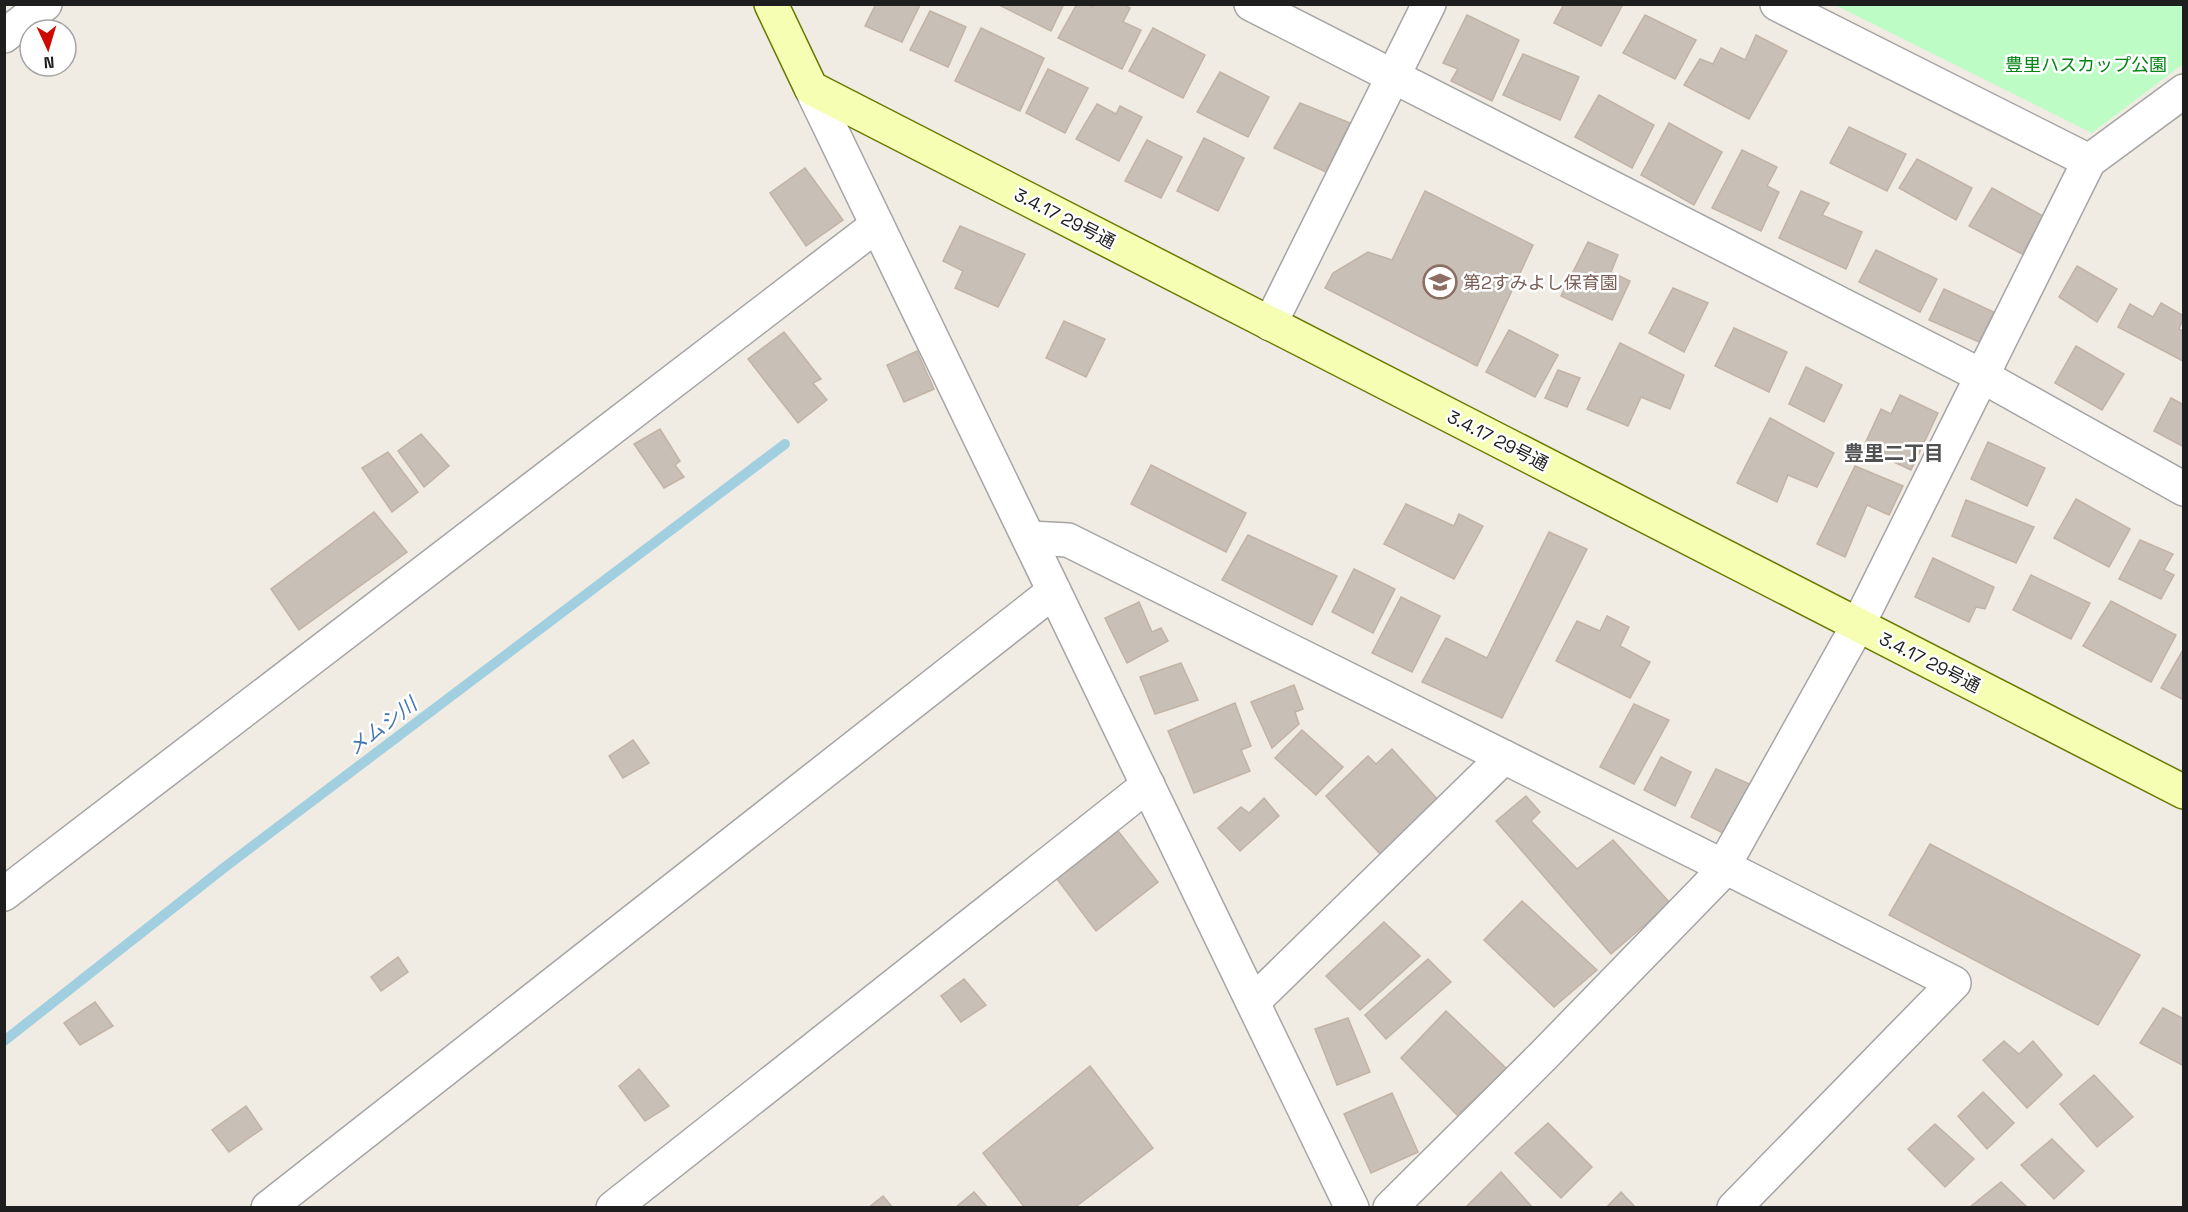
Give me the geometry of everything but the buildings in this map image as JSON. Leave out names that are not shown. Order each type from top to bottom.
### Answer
[{"type":"street","points":[[4,36],[45,4]]},
{"type":"street","points":[[771,4],[1352,1208]]},
{"type":"street","points":[[1251,4],[1982,376],[2184,489]]},
{"type":"street","points":[[1270,324],[1429,4]]},
{"type":"street","points":[[1777,4],[2089,161]]},
{"type":"street","name":"3.4.17 29号通","points":[[811,88],[2184,792]]},
{"type":"street","points":[[1390,1208],[1544,1056],[1718,876],[1858,625],[2089,161],[2184,91]]},
{"type":"street","points":[[4,894],[877,225]]},
{"type":"street","points":[[1029,538],[1068,540],[1954,983],[1734,1208]]},
{"type":"street","points":[[268,1208],[1054,591]]},
{"type":"street","points":[[1253,1002],[1504,757]]},
{"type":"street","points":[[613,1208],[1148,785]]},
{"type":"green space","name":"豊里ハスカップ公園","points":[[1835,5],[2183,5],[2183,64],[2092,133]]},
{"type":"waterway","name":"メムシ川","points":[[4,1041],[225,867],[785,444]]},
{"type":"place","name":"第2すみよし保育園","points":[[1440,282]]},
{"type":"district","name":"豊里二丁目","points":[[1894,453]]}]
